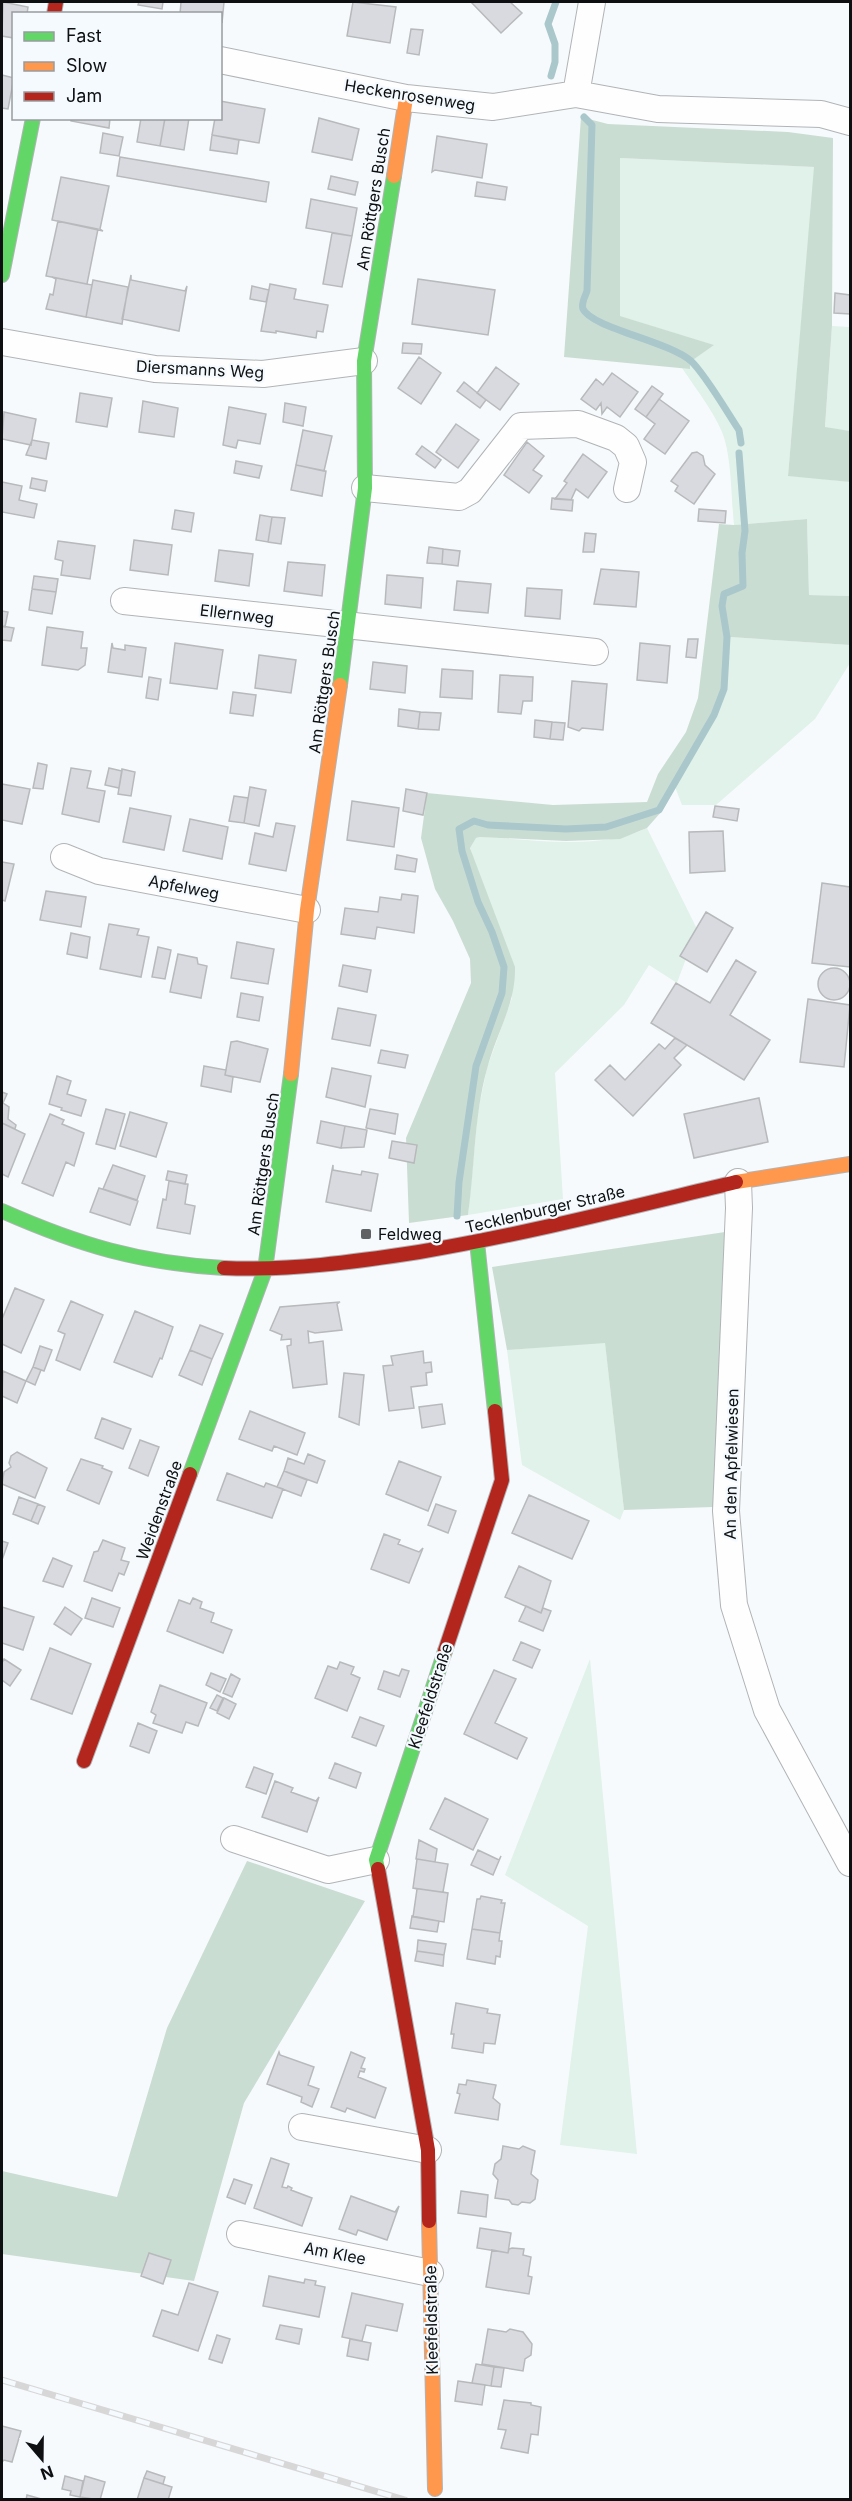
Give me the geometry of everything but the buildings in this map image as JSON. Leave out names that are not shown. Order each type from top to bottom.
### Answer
[{"type":"street","points":[[576,94],[592,2]]},
{"type":"street","name":"Heckenrosenweg","points":[[222,60],[406,98],[493,107],[576,94],[658,109],[821,114],[850,122]]},
{"type":"street","name":"Am Röttgers Busch","points":[[265,1270],[288,1108],[307,910],[349,627],[365,488],[364,361],[406,98]]},
{"type":"street","points":[[2,275],[33,120]]},
{"type":"street","name":"Diersmanns Weg","points":[[2,342],[155,369],[263,374],[364,361]]},
{"type":"street","points":[[365,488],[459,496],[470,491],[521,426],[579,424],[616,438],[626,446],[633,462],[627,489]]},
{"type":"street","name":"Ellernweg","points":[[124,601],[595,652]]},
{"type":"street","name":"Apfelweg","points":[[64,857],[99,871],[307,910]]},
{"type":"street","name":"Tecklenburger Straße","points":[[2,1211],[57,1235],[147,1260],[208,1267],[265,1270],[369,1260],[477,1242],[738,1182],[850,1164]]},
{"type":"street","name":"An den Apfelwiesen","points":[[738,1182],[739,1208],[726,1511],[734,1605],[767,1710],[850,1863]]},
{"type":"street","name":"Kleefeldstraße","points":[[435,2489],[428,2150],[376,1860],[502,1480],[477,1242]]},
{"type":"street","name":"Weidenstraße","points":[[84,1761],[265,1270]]},
{"type":"street","points":[[234,1839],[328,1870],[376,1860]]},
{"type":"street","points":[[302,2127],[428,2150]]},
{"type":"street","name":"Am Klee","points":[[240,2234],[430,2272]]},
{"type":"shaded area","points":[[620,158],[815,167],[788,475],[850,482],[850,596],[809,595],[807,519],[734,525],[729,465],[722,432],[709,407],[682,368],[690,369],[690,362],[713,345],[619,316]]},
{"type":"shaded area","points":[[832,326],[850,327],[850,431],[825,428]]},
{"type":"shaded area","points":[[729,637],[850,645],[850,663],[815,719],[716,805],[682,805],[675,787],[716,716],[726,688]]},
{"type":"shaded area","points":[[647,828],[697,929],[677,983],[649,965],[624,1005],[555,1073],[563,1199],[468,1215],[478,1112],[487,1068],[512,998],[470,847],[476,838],[480,837],[565,842],[587,841],[629,835]]},
{"type":"shaded area","points":[[605,1342],[624,1510],[620,1520],[522,1465],[507,1350]]},
{"type":"shaded area","points":[[590,1659],[637,2154],[560,2145],[588,1926],[505,1875]]},
{"type":"green space","points":[[581,117],[608,124],[788,132],[833,138],[832,326],[825,427],[850,431],[850,482],[788,476],[814,167],[620,158],[620,316],[714,345],[690,362],[690,369],[564,357]]},
{"type":"green space","points":[[807,519],[809,595],[850,596],[850,645],[730,637],[726,688],[716,716],[662,811],[647,828],[620,839],[566,841],[480,837],[476,838],[470,848],[515,967],[512,994],[483,1087],[468,1215],[409,1223],[406,1138],[471,983],[470,959],[435,889],[421,838],[427,793],[553,805],[647,802],[658,774],[686,732],[698,698],[719,524],[734,525]]},
{"type":"green space","points":[[725,1232],[713,1507],[624,1510],[605,1343],[507,1350],[492,1267]]},
{"type":"green space","points":[[247,1861],[365,1901],[244,2103],[194,2281],[2,2254],[2,2171],[117,2197],[167,2028]]},
{"type":"waterway","points":[[551,76],[555,62],[555,44],[548,24],[556,2]]},
{"type":"waterway","points":[[584,117],[592,125],[587,291],[583,309],[589,316],[600,322],[666,347],[691,361],[739,430],[741,443]]},
{"type":"waterway","points":[[457,1216],[459,1182],[476,1066],[502,993],[504,967],[492,932],[478,902],[462,851],[459,829],[474,821],[488,825],[566,829],[606,827],[659,810],[714,715],[724,689],[727,637],[722,606],[724,594],[743,586],[742,553],[745,531],[739,453]]},
{"type":"railway","points":[[2,2380],[405,2500]]},
{"type":"traffic: fast","points":[[2,275],[33,120]]},
{"type":"traffic: fast","points":[[340,685],[365,488],[364,361],[394,176]]},
{"type":"traffic: fast","points":[[190,1474],[265,1270],[291,1074]]},
{"type":"traffic: fast","points":[[2,1211],[57,1234],[137,1257],[193,1266],[224,1268]]},
{"type":"traffic: fast","points":[[477,1242],[495,1411]]},
{"type":"traffic: fast","points":[[378,1869],[376,1860],[445,1651]]},
{"type":"traffic: slow","points":[[394,176],[406,98]]},
{"type":"traffic: slow","points":[[291,1074],[307,910],[340,685]]},
{"type":"traffic: slow","points":[[736,1182],[850,1164]]},
{"type":"traffic: slow","points":[[429,2221],[435,2489]]},
{"type":"traffic: jam","points":[[54,12],[56,2]]},
{"type":"traffic: jam","points":[[224,1268],[297,1267],[419,1252],[539,1229],[736,1182]]},
{"type":"traffic: jam","points":[[445,1651],[502,1480],[495,1411]]},
{"type":"traffic: jam","points":[[84,1761],[190,1474]]},
{"type":"traffic: jam","points":[[378,1869],[428,2150],[429,2221]]},
{"type":"place","name":"Feldweg","points":[[366,1234]]}]
